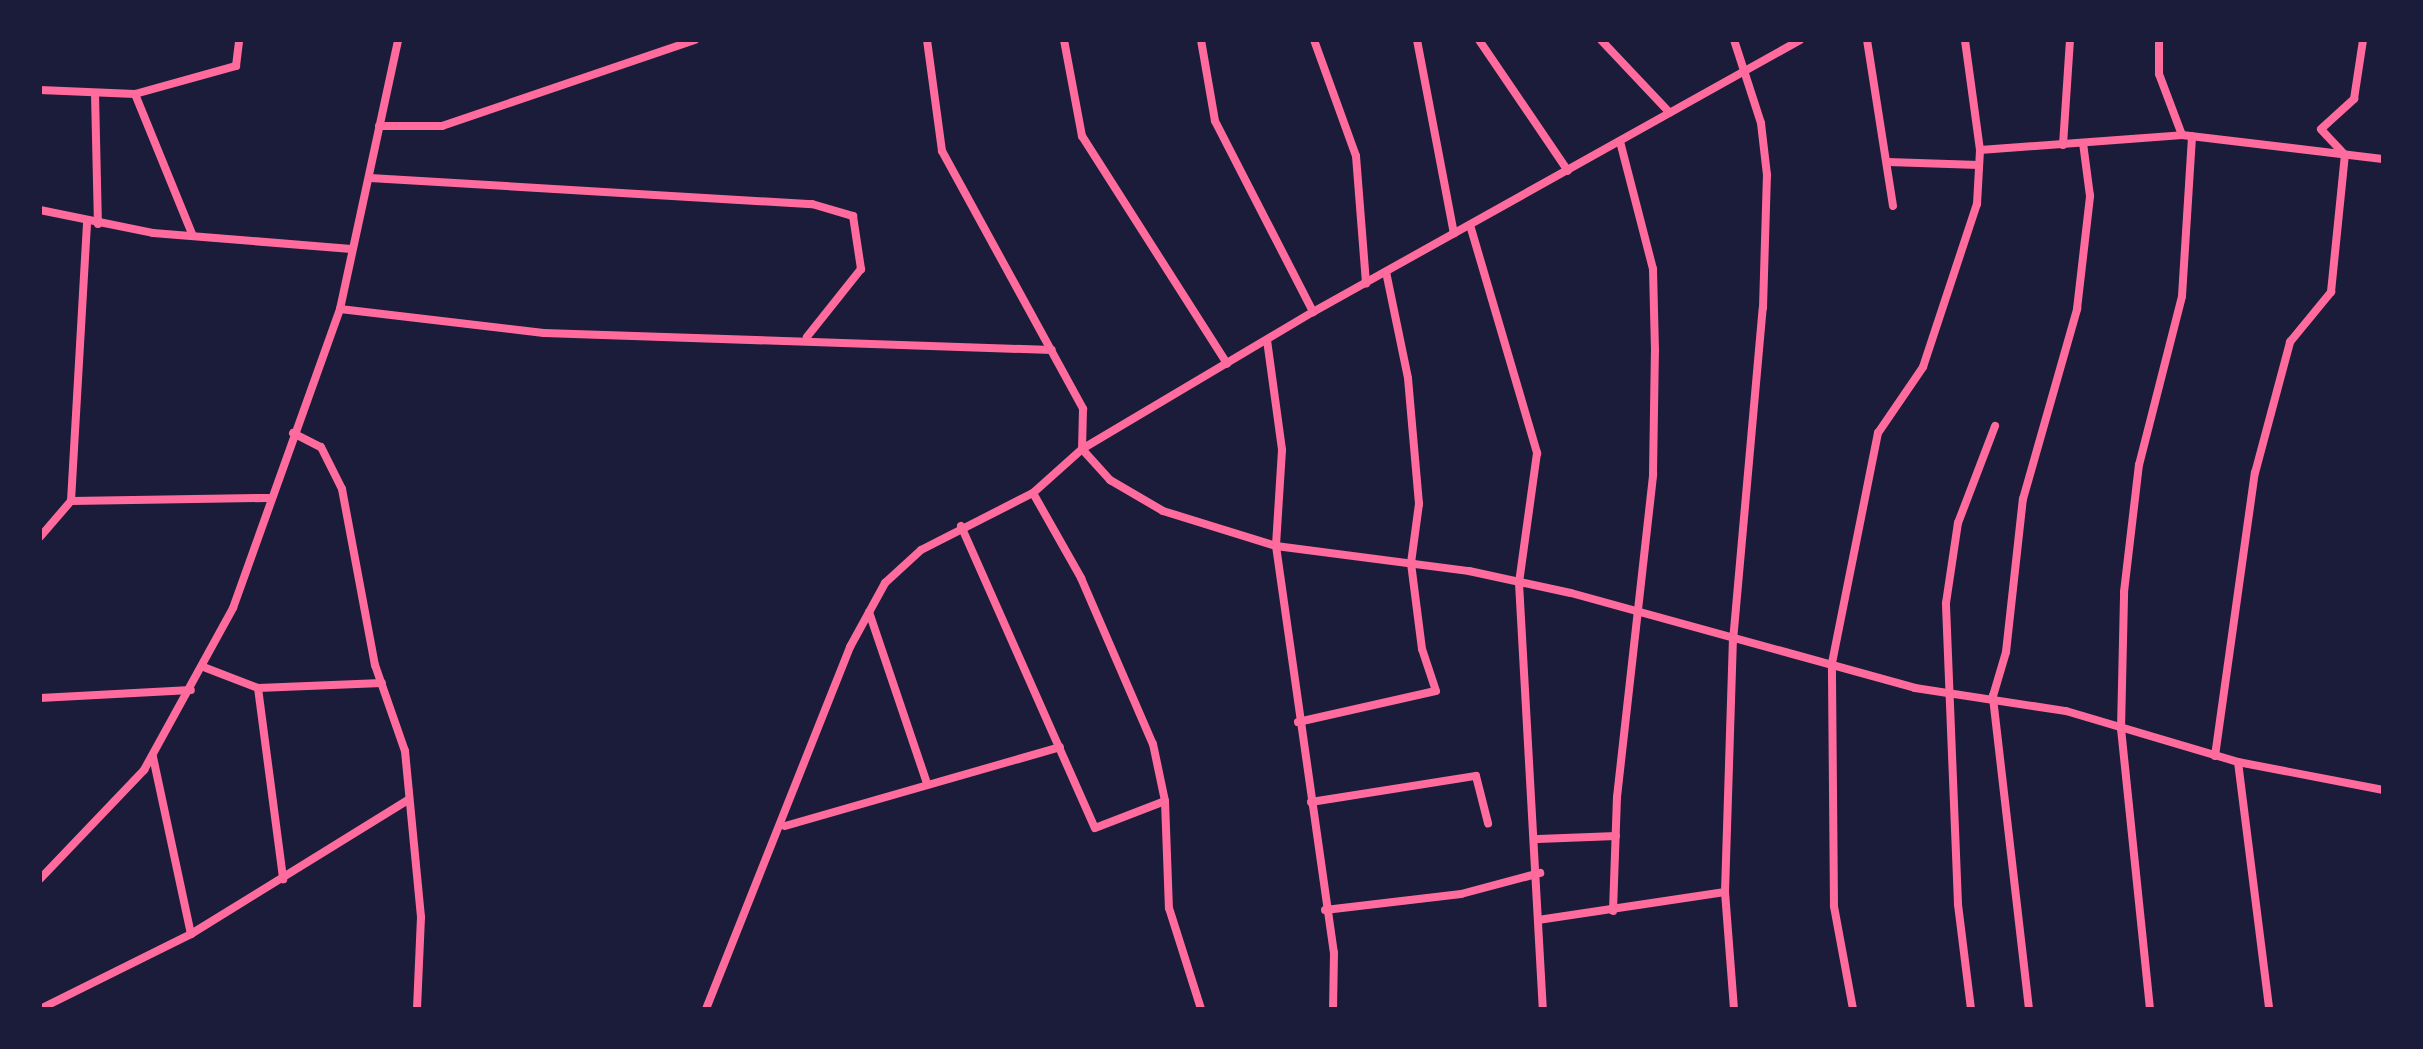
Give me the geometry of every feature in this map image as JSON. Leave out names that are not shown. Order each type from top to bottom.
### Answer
[{"type":"street","points":[[40,90],[135,94],[192,72],[236,66],[239,40]]},
{"type":"street","points":[[40,879],[153,757],[206,668],[340,309],[398,40]]},
{"type":"street","points":[[379,126],[442,126],[695,40]]},
{"type":"street","points":[[927,40],[942,151],[1083,409],[1082,449],[1110,480],[1163,511],[1276,546],[1411,563],[1519,583],[1641,611],[1733,641],[1947,693],[1993,696],[2238,762],[2383,790]]},
{"type":"street","points":[[1064,40],[1082,136],[1227,364]]},
{"type":"street","points":[[1201,40],[1215,121],[1313,312]]},
{"type":"street","points":[[1314,40],[1356,156],[1366,284]]},
{"type":"street","points":[[1417,40],[1454,234]]},
{"type":"street","points":[[1479,40],[1568,171]]},
{"type":"street","points":[[1601,40],[1670,113]]},
{"type":"street","points":[[1734,40],[1761,123],[1767,175],[1763,308],[1733,641],[1725,892],[1734,1009]]},
{"type":"street","points":[[1777,54],[1780,40]]},
{"type":"street","points":[[706,1009],[785,826],[869,612],[885,583],[961,526],[1033,493],[1082,449],[1313,312],[1568,171],[1742,69],[1800,40]]},
{"type":"street","points":[[1867,40],[1893,206]]},
{"type":"street","points":[[1853,1009],[1834,906],[1832,663],[1878,433],[1938,332],[1970,233],[1980,150],[1965,40]]},
{"type":"street","points":[[2063,145],[2070,40]]},
{"type":"street","points":[[2159,40],[2159,74],[2182,135]]},
{"type":"street","points":[[2215,756],[2255,473],[2290,342],[2331,292],[2345,155],[2321,129],[2354,99],[2363,40]]},
{"type":"street","points":[[95,94],[98,224]]},
{"type":"street","points":[[135,94],[193,236]]},
{"type":"street","points":[[1980,150],[2182,135],[2383,159]]},
{"type":"street","points":[[2150,1009],[2121,729],[2133,502],[2182,296],[2192,136]]},
{"type":"street","points":[[1613,911],[1616,836],[1653,474],[1653,269],[1620,141]]},
{"type":"street","points":[[2029,1009],[1993,696],[2006,652],[2023,499],[2077,309],[2090,196],[2083,143]]},
{"type":"street","points":[[1888,162],[1979,165]]},
{"type":"street","points":[[370,178],[812,204],[853,216],[861,269],[807,337]]},
{"type":"street","points":[[40,210],[87,223],[193,236],[351,249]]},
{"type":"street","points":[[40,537],[71,501],[87,223]]},
{"type":"street","points":[[1470,225],[1537,453],[1519,583],[1523,713],[1540,873],[1538,920],[1543,1009]]},
{"type":"street","points":[[1298,722],[1436,691],[1422,649],[1411,563],[1419,504],[1412,426],[1386,272]]},
{"type":"street","points":[[340,309],[544,333],[807,337],[1052,350]]},
{"type":"street","points":[[1267,340],[1282,450],[1276,546],[1298,722],[1334,953],[1333,1009]]},
{"type":"street","points":[[1971,1009],[1947,693],[1946,603],[1958,523],[1995,426]]},
{"type":"street","points":[[293,433],[321,447],[342,489],[382,683],[405,751],[421,917],[417,1009]]},
{"type":"street","points":[[1033,493],[1105,633],[1153,744],[1165,801],[1169,908],[1201,1009]]},
{"type":"street","points":[[71,501],[268,498]]},
{"type":"street","points":[[961,526],[1095,828],[1165,801]]},
{"type":"street","points":[[869,612],[927,783]]},
{"type":"street","points":[[206,668],[258,688],[382,683]]},
{"type":"street","points":[[258,688],[283,879]]},
{"type":"street","points":[[40,698],[191,690]]},
{"type":"street","points":[[785,826],[1060,747]]},
{"type":"street","points":[[153,757],[191,934]]},
{"type":"street","points":[[2238,762],[2269,1009]]},
{"type":"street","points":[[1311,802],[1476,776],[1488,823]]},
{"type":"street","points":[[40,1009],[191,934],[408,800]]},
{"type":"street","points":[[1538,839],[1616,836]]},
{"type":"street","points":[[1325,910],[1461,894],[1540,873]]},
{"type":"street","points":[[1538,920],[1725,892]]}]
